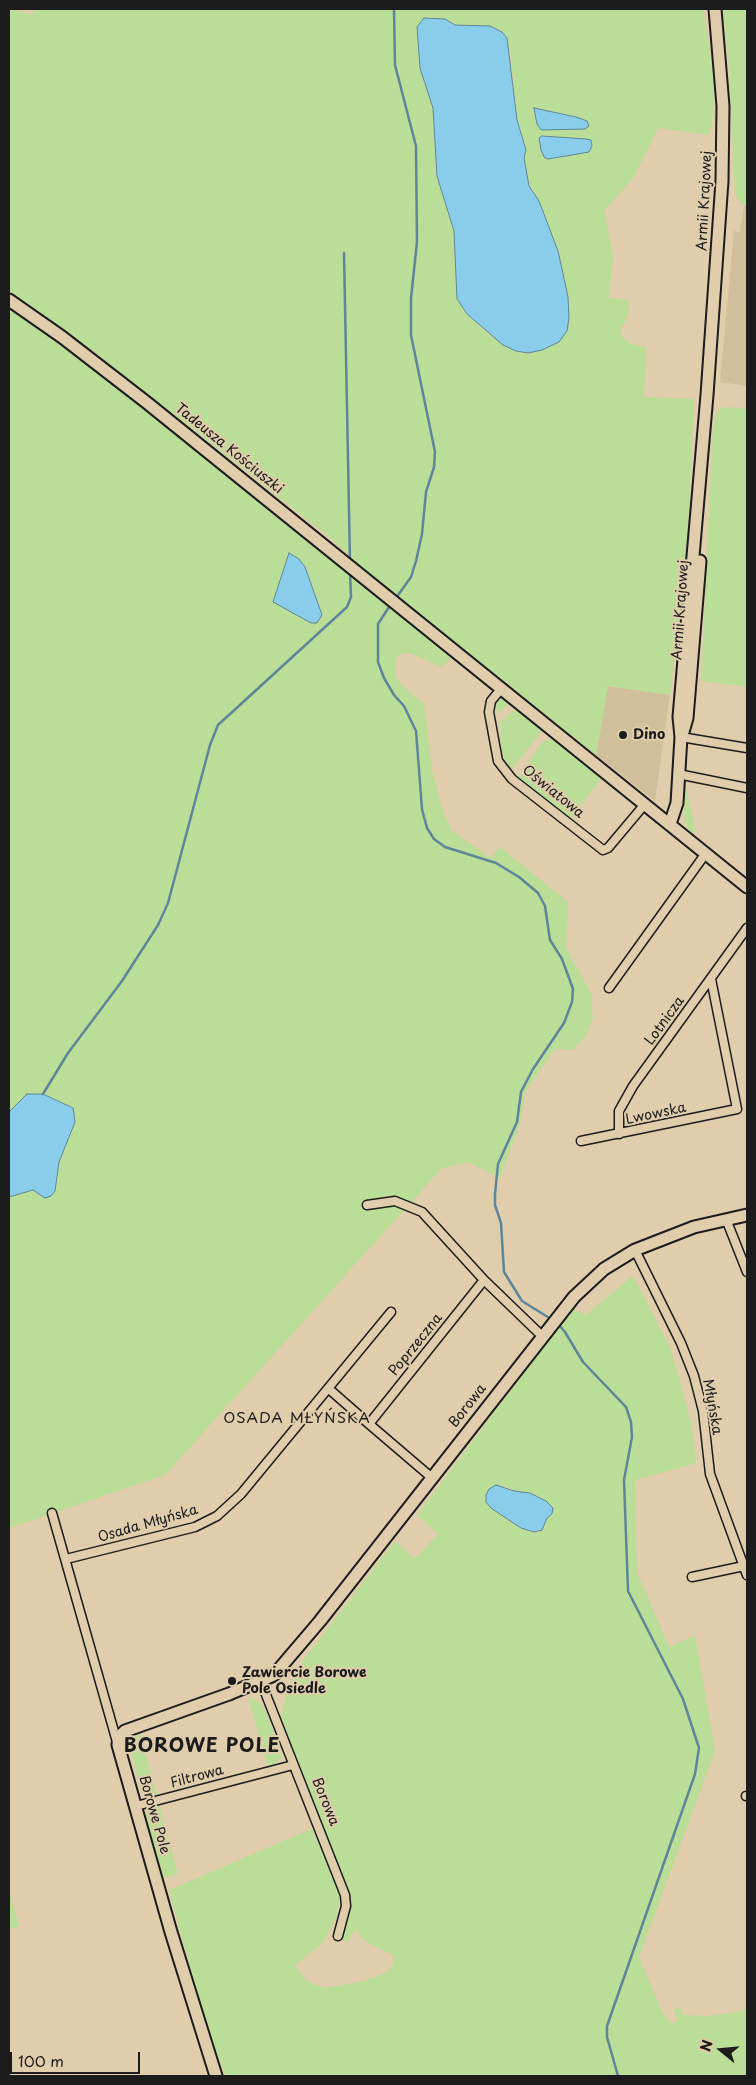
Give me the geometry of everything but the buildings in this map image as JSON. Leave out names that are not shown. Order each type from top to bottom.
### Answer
[{"type":"street","name":"Armii Krajowej","points":[[670,824],[676,804],[681,737],[679,717],[707,395],[724,143],[724,106],[715,9]]},
{"type":"street","name":"Tadeusza Kościuszki","points":[[9,300],[98,363],[501,689]]},
{"type":"street","points":[[501,689],[747,887]]},
{"type":"street","name":"Oświatowa","points":[[501,689],[491,701],[489,712],[498,761],[512,779],[562,819],[600,849],[606,850],[645,804]]},
{"type":"street","points":[[681,737],[747,748]]},
{"type":"street","points":[[678,774],[747,788]]},
{"type":"street","points":[[609,988],[706,853]]},
{"type":"street","name":"Lotnicza","points":[[619,1134],[619,1111],[633,1086],[747,928]]},
{"type":"street","name":"Lwowska","points":[[581,1141],[736,1109],[711,979]]},
{"type":"street","points":[[367,1205],[395,1201],[422,1212],[484,1280],[545,1332]]},
{"type":"street","name":"Borowa","points":[[118,1744],[119,1737],[125,1731],[261,1682],[274,1675],[291,1656],[556,1318],[574,1297],[604,1269],[635,1250],[694,1227],[747,1216]]},
{"type":"street","points":[[726,1219],[747,1272]]},
{"type":"street","name":"Młyńska","points":[[635,1250],[682,1343],[694,1376],[703,1411],[710,1474],[747,1575]]},
{"type":"street","name":"Poprzeczna","points":[[369,1424],[484,1280]]},
{"type":"street","name":"Osada Młyńska","points":[[66,1559],[195,1527],[217,1516],[241,1494],[391,1312]]},
{"type":"street","points":[[329,1388],[431,1478]]},
{"type":"street","name":"Borowe Pole","points":[[52,1513],[170,1932],[213,2073]]},
{"type":"street","points":[[692,1577],[744,1566]]},
{"type":"street","name":"Borowa","points":[[261,1682],[345,1894],[346,1906],[338,1936]]},
{"type":"street","name":"Filtrowa","points":[[136,1806],[293,1765]]},
{"type":"shaded area","points":[[747,139],[747,386],[720,382],[734,231],[740,232],[744,206],[735,195]]},
{"type":"shaded area","points":[[608,686],[670,695],[655,801],[596,755]]},
{"type":"green space","points":[[35,9],[703,9],[713,70],[714,113],[709,135],[658,128],[634,177],[604,211],[613,256],[609,298],[629,300],[628,315],[620,331],[622,337],[629,343],[646,348],[644,397],[694,399],[687,550],[670,695],[608,686],[596,755],[368,572],[328,536],[97,354],[9,291],[9,10],[32,15]],"holes":[[[430,17],[445,19],[510,50],[517,120],[526,150],[524,158],[529,186],[536,195],[558,251],[568,297],[568,325],[528,353],[516,351],[487,333],[467,314],[457,299],[454,231],[437,176],[433,108],[420,68],[417,27]],[[534,108],[576,117],[588,128],[544,130],[537,124]],[[542,136],[554,137],[563,155],[548,159]]]},
{"type":"green space","points":[[723,9],[747,9],[747,206],[744,206],[735,195],[729,66]]},
{"type":"green space","points":[[9,308],[53,336],[448,652],[450,658],[442,667],[407,652],[397,656],[395,667],[396,676],[402,685],[416,698],[424,702],[432,770],[442,808],[451,830],[490,858],[500,847],[568,902],[566,948],[591,993],[593,1019],[585,1037],[572,1050],[555,1049],[525,1092],[520,1124],[500,1178],[468,1162],[441,1169],[165,1475],[9,1528],[9,1197],[33,1190],[38,1195],[57,1184],[59,1162],[72,1130],[66,1105],[43,1094],[27,1094],[9,1112]],"holes":[[[289,553],[317,623],[311,623],[273,602]]]},
{"type":"green space","points":[[722,408],[747,409],[747,687],[701,681],[713,426],[717,412]]},
{"type":"green space","points":[[500,695],[510,703],[498,713],[495,702]]},
{"type":"green space","points":[[513,711],[520,711],[542,730],[512,769],[503,761],[500,722]]},
{"type":"green space","points":[[548,739],[560,744],[602,778],[569,820],[518,779],[540,745]]},
{"type":"green space","points":[[686,787],[696,833],[692,835],[686,825],[684,814]]},
{"type":"green space","points":[[633,1276],[670,1347],[691,1422],[696,1463],[635,1480],[637,1572],[669,1647],[695,1636],[715,1751],[639,1957],[662,2012],[671,2023],[675,2023],[678,2020],[674,2010],[676,2007],[681,2009],[682,2015],[710,2016],[742,2011],[747,2004],[747,2076],[226,2076],[210,2039],[169,1890],[312,1829],[340,1893],[337,1916],[323,1943],[295,1965],[306,1981],[324,1988],[365,1981],[387,1972],[394,1964],[393,1955],[370,1944],[361,1937],[356,1929],[347,1943],[340,1935],[350,1900],[282,1727],[281,1717],[286,1696],[296,1670],[395,1541],[415,1559],[438,1534],[417,1515],[572,1309],[586,1315]],"holes":[[[504,1485],[514,1491],[530,1493],[546,1501],[547,1518],[542,1530],[521,1528],[508,1518]]]},
{"type":"green space","points":[[248,1697],[259,1702],[266,1712],[282,1757],[276,1764],[268,1766]]},
{"type":"green space","points":[[140,1733],[157,1796],[147,1798],[142,1793],[130,1748],[133,1739]]},
{"type":"green space","points":[[159,1804],[178,1874],[162,1878],[146,1815],[149,1807]]},
{"type":"green space","points":[[9,1891],[19,1926],[9,1929]]},
{"type":"water","points":[[424,18],[445,19],[455,25],[490,26],[502,32],[507,38],[517,120],[526,150],[524,158],[529,186],[539,201],[558,251],[568,297],[569,318],[567,331],[559,342],[542,350],[528,353],[516,351],[503,345],[467,314],[457,299],[454,231],[437,176],[433,108],[420,68],[417,27]]},
{"type":"water","points":[[534,108],[576,117],[587,121],[589,126],[585,129],[541,130],[537,124]]},
{"type":"water","points":[[542,136],[591,140],[592,146],[589,152],[548,159],[544,157],[541,150],[539,138]]},
{"type":"water","points":[[289,553],[299,559],[305,567],[322,615],[317,623],[311,623],[273,602]]},
{"type":"water","points":[[27,1094],[43,1094],[73,1108],[75,1122],[59,1162],[55,1191],[51,1196],[45,1198],[33,1190],[9,1197],[9,1112]]},
{"type":"water","points":[[496,1485],[514,1491],[530,1493],[546,1501],[553,1508],[552,1514],[547,1518],[542,1530],[534,1532],[521,1528],[491,1508],[486,1502],[486,1495],[489,1489]]},
{"type":"waterway","points":[[394,9],[395,65],[416,146],[417,242],[411,298],[411,335],[435,452],[434,467],[426,492],[422,534],[416,561],[411,577],[396,598]]},
{"type":"waterway","points":[[344,253],[350,562]]},
{"type":"waterway","points":[[43,1094],[68,1053],[122,981],[158,925],[168,903],[210,745],[218,725],[347,607],[351,597],[350,572]]},
{"type":"waterway","points":[[391,604],[378,624],[378,662],[384,678],[394,695],[404,706],[416,731],[422,809],[427,828],[434,839],[445,847],[496,863],[519,877],[538,893],[545,906],[550,940],[562,959],[573,989],[572,1002],[564,1023],[533,1069],[521,1092],[517,1122],[498,1164],[495,1194],[495,1205],[501,1223],[504,1272],[522,1301],[551,1319]]},
{"type":"waterway","points":[[558,1324],[583,1362],[626,1407],[631,1422],[632,1437],[624,1480],[628,1591],[683,1699],[699,1748],[695,1774],[607,2026],[607,2037],[618,2076]]},
{"type":"place","name":"Dino","points":[[623,735]]},
{"type":"place","name":"Zawiercie Borowe Pole Osiedle","points":[[232,1681]]},
{"type":"district","name":"OSADA MŁYŃSKA","points":[[297,1419]]},
{"type":"district","name":"BOROWE POLE","points":[[202,1747]]}]
